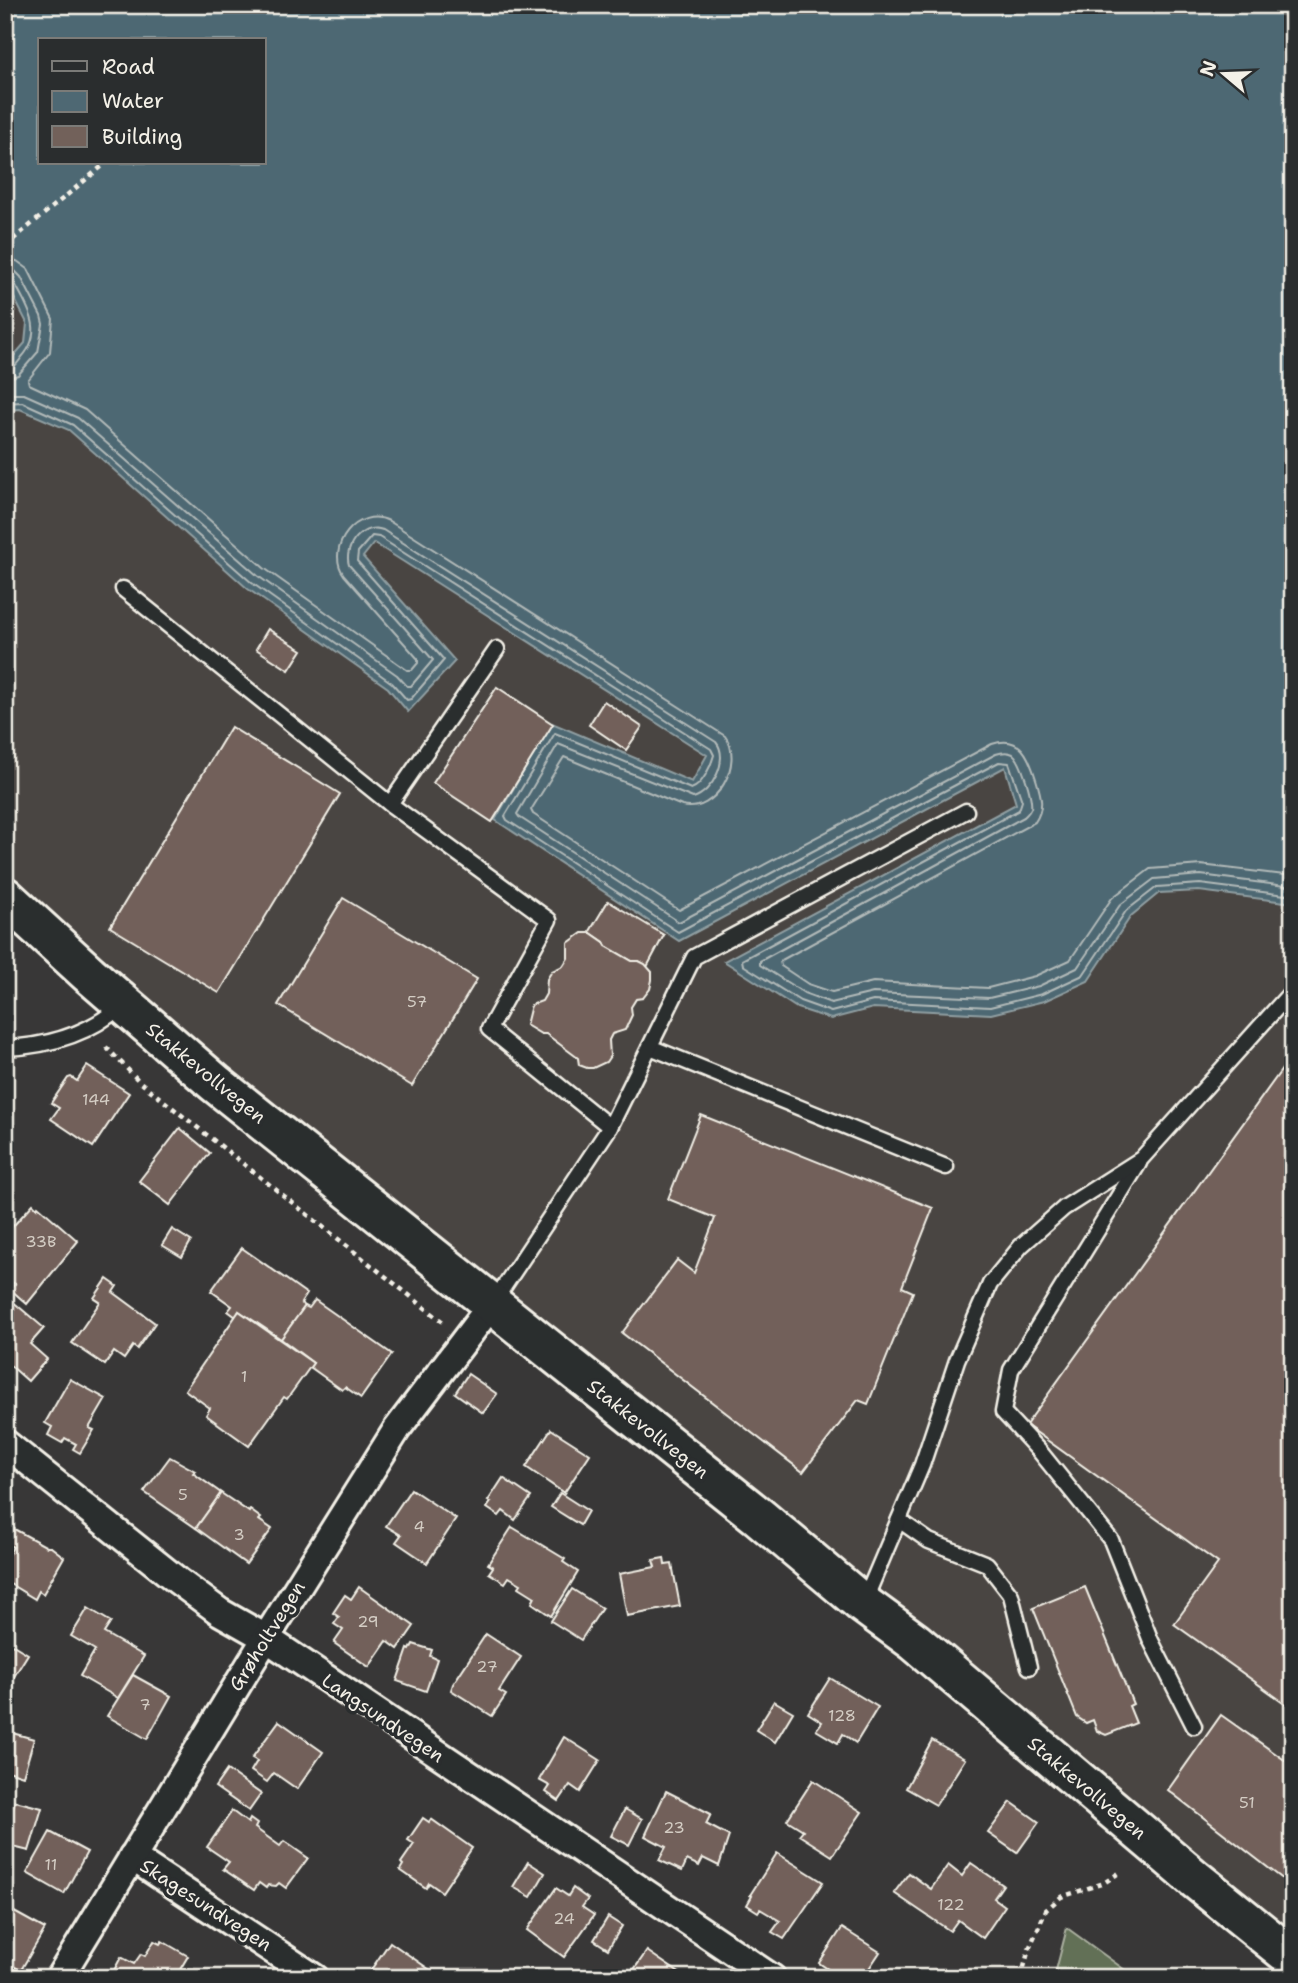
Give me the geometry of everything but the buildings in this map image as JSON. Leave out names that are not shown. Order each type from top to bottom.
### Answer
[{"type":"street","name":"Stakkevollvegen","points":[[5,897],[215,1083],[758,1516],[863,1604],[915,1642],[1195,1879],[1293,1958]]},
{"type":"street","name":"Grøholtvegen","points":[[59,1978],[265,1638],[397,1429],[492,1304]]},
{"type":"street","name":"Langsundvegen","points":[[5,1443],[220,1612],[265,1638],[772,1978]]},
{"type":"street","name":"Skagesundvegen","points":[[132,1857],[315,1978]]},
{"type":"lane","points":[[123,589],[390,804],[549,920],[489,1029],[610,1127]]},
{"type":"lane","points":[[390,804],[496,649]]},
{"type":"lane","points":[[492,1304],[610,1127],[694,957],[967,811]]},
{"type":"lane","points":[[1194,1726],[1151,1641],[1111,1540],[1041,1453],[1003,1412],[1011,1370],[1141,1159],[1293,989]]},
{"type":"lane","points":[[5,1048],[47,1045],[70,1038],[107,1018],[123,1004]]},
{"type":"lane","points":[[650,1047],[946,1167]]},
{"type":"lane","points":[[863,1604],[922,1465],[961,1350],[990,1284],[1021,1246],[1064,1208],[1141,1159]]},
{"type":"lane","points":[[899,1520],[929,1541],[987,1564],[1011,1595],[1029,1667]]},
{"type":"path","points":[[5,246],[105,164]]},
{"type":"path","points":[[88,1029],[140,1082],[443,1322]]},
{"type":"path","points":[[1021,1978],[1029,1949],[1046,1910],[1061,1897],[1104,1883],[1119,1873]]},
{"type":"shaded area","points":[[5,280],[27,323],[25,343],[5,366]]},
{"type":"shaded area","points":[[20,409],[69,430],[248,589],[388,688],[408,712],[455,661],[363,557],[374,542],[707,755],[692,782],[552,724],[679,941],[1005,767],[1016,804],[725,961],[797,1008],[831,1019],[873,1008],[991,1014],[1044,1001],[1088,981],[1131,916],[1159,893],[1199,891],[1293,903],[1293,1950],[5,903],[5,410]]},
{"type":"green space","points":[[1067,1928],[1136,1978],[1054,1978]]},
{"type":"water","points":[[5,5],[1293,5],[1293,903],[1199,891],[1159,893],[1131,916],[1088,981],[1044,1001],[991,1014],[873,1008],[831,1019],[797,1008],[724,961],[1016,804],[1005,767],[679,941],[495,820],[552,723],[692,782],[707,755],[374,543],[363,557],[455,661],[408,712],[388,688],[248,589],[69,430],[20,409],[5,410],[5,366],[25,343],[27,323],[5,280]]}]
